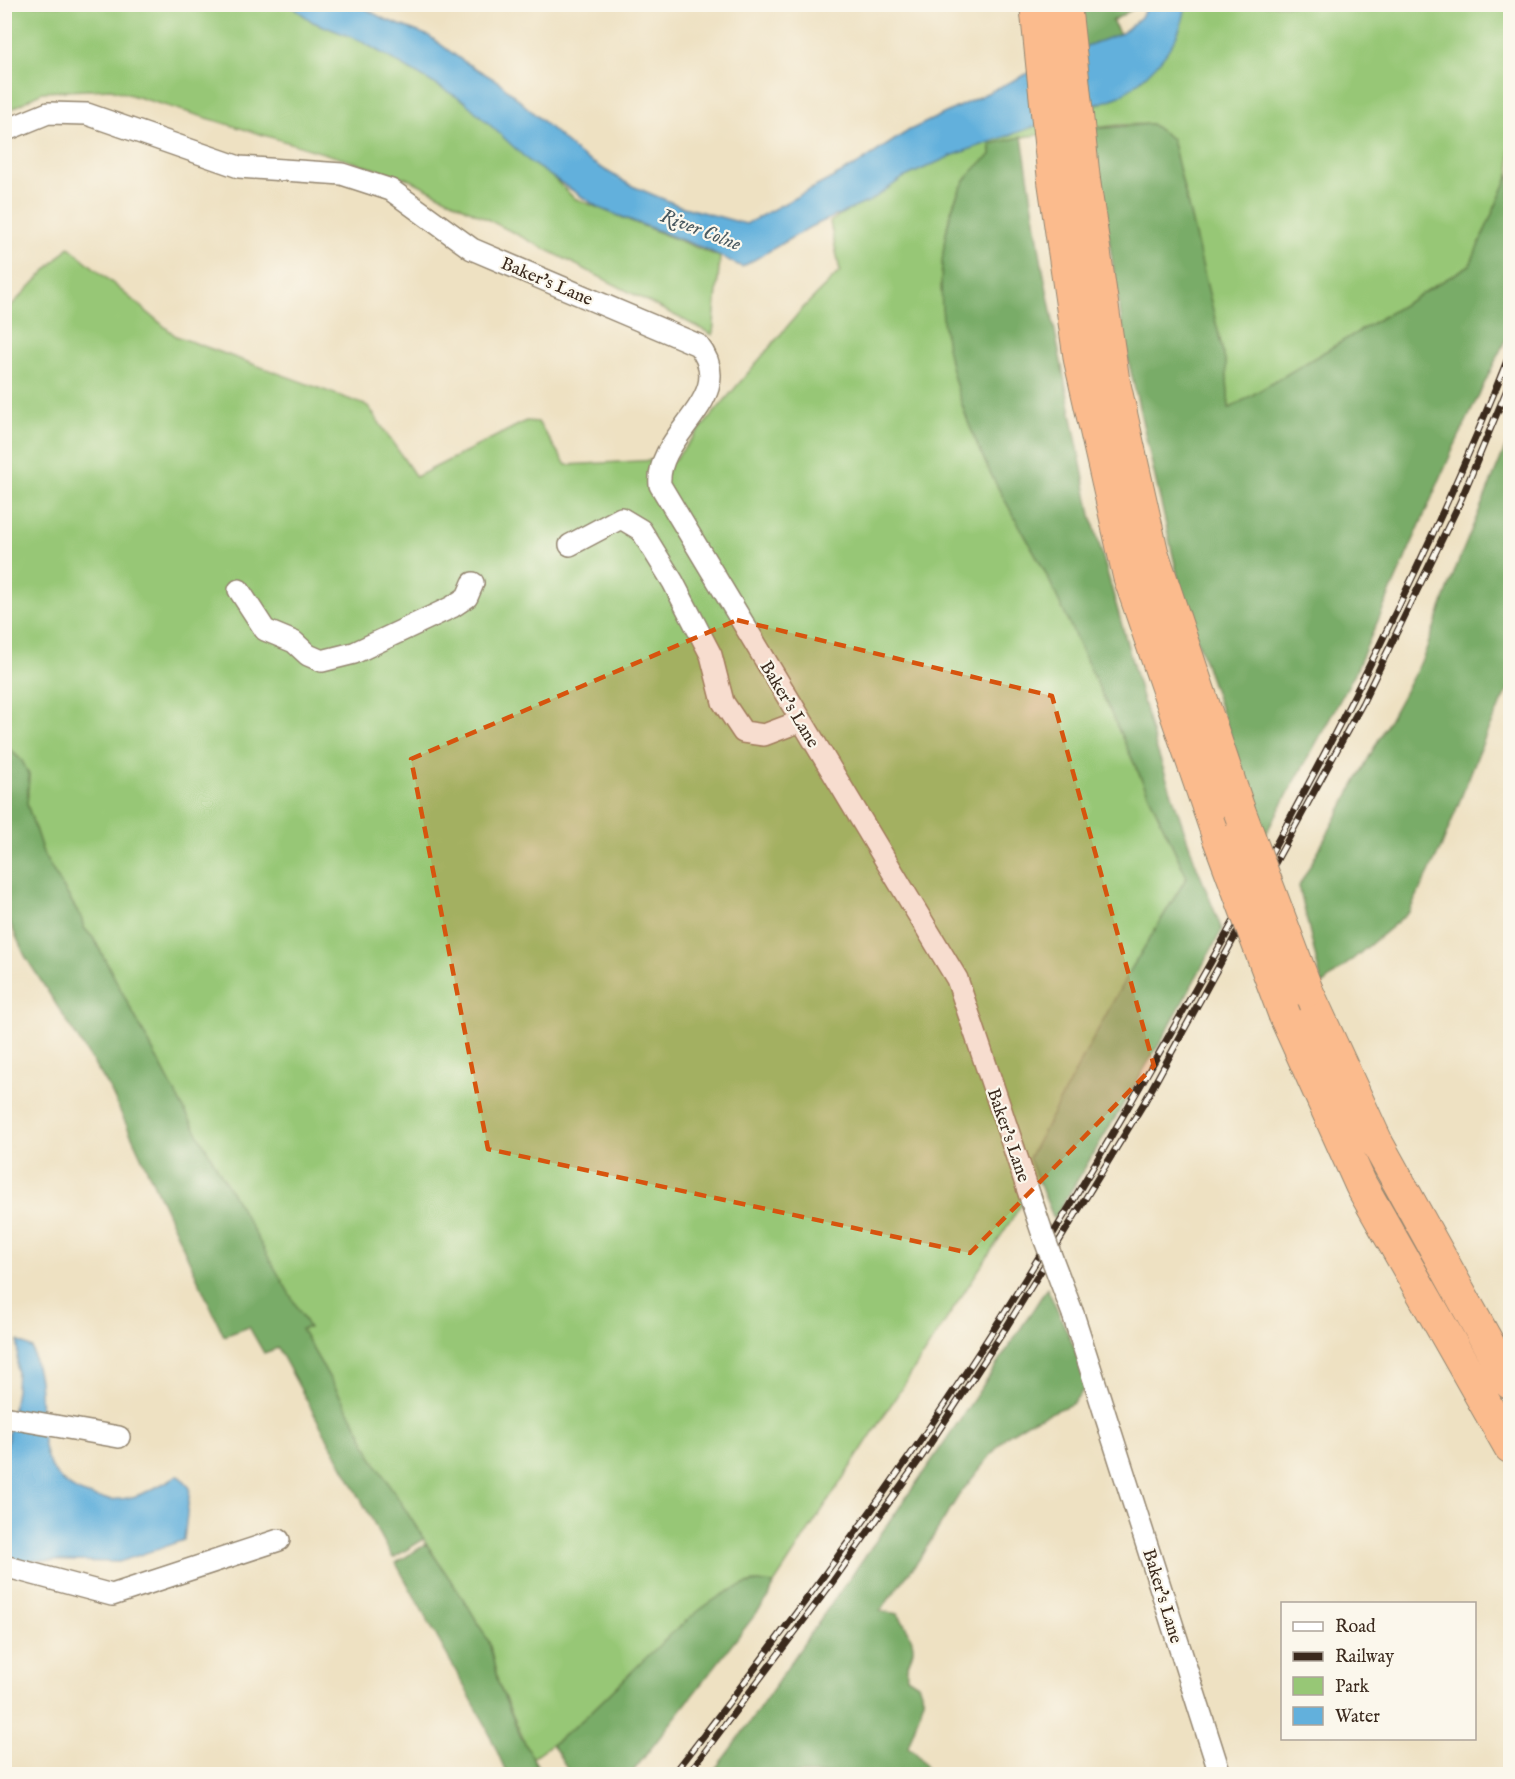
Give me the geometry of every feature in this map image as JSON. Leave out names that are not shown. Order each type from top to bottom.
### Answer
[{"type":"highway","points":[[1050,8],[1069,180],[1080,360],[1130,576],[1219,839],[1285,1016],[1361,1185],[1510,1447]]},
{"type":"highway","points":[[1069,180],[1152,552],[1239,810],[1307,991],[1378,1145],[1510,1383]]},
{"type":"street","name":"Baker's Lane","points":[[4,131],[48,113],[87,114],[239,167],[342,174],[391,190],[472,249],[698,345],[707,357],[711,373],[709,389],[663,460],[659,474],[660,485],[957,979],[1043,1235],[1073,1314],[1220,1774]]},
{"type":"street","points":[[570,545],[621,518],[641,530],[673,582],[711,655],[723,702],[743,732],[764,735],[801,721]]},
{"type":"street","points":[[239,590],[265,630],[294,642],[308,655],[322,661],[354,653],[432,617],[467,597],[473,583]]},
{"type":"street","points":[[4,1417],[119,1437]]},
{"type":"street","points":[[4,1566],[112,1595],[279,1540]]},
{"type":"highlighted area","points":[[737,620],[1052,696],[1154,1066],[970,1253],[488,1149],[411,759]]},
{"type":"green space","points":[[5,5],[299,5],[461,88],[574,198],[720,257],[713,335],[409,179],[111,89],[42,92],[5,113]]},
{"type":"green space","points":[[1079,5],[1140,5],[1112,21],[1120,34],[1082,50]]},
{"type":"green space","points":[[1172,5],[1510,5],[1510,173],[1470,265],[1229,409],[1226,365],[1172,139],[1151,124],[1119,125],[1022,137],[991,144],[991,155],[965,181],[950,214],[942,270],[945,332],[959,394],[981,452],[1051,584],[1187,877],[1127,976],[1029,1158],[1038,1179],[774,1584],[754,1582],[743,1585],[711,1602],[657,1648],[581,1723],[532,1758],[498,1683],[489,1642],[371,1456],[361,1432],[300,1328],[308,1328],[182,1106],[94,939],[84,928],[81,917],[44,856],[27,804],[29,775],[22,761],[5,744],[5,312],[69,247],[176,336],[368,406],[416,477],[526,421],[538,422],[566,465],[675,459],[802,309],[840,271],[830,222],[962,131]]},
{"type":"green space","points":[[1151,124],[1172,139],[1226,365],[1229,409],[1470,265],[1510,173],[1510,330],[1454,447],[1355,673],[1264,837],[1182,595],[1126,350],[1092,129]]},
{"type":"green space","points":[[1022,137],[1042,265],[1091,515],[1156,747],[1195,862],[1222,930],[1160,1043],[1054,1219],[1029,1158],[1127,976],[1187,877],[1051,584],[981,452],[969,424],[950,363],[942,301],[942,270],[950,214],[964,182],[980,163],[991,155],[991,144]]},
{"type":"green space","points":[[1510,436],[1510,686],[1487,732],[1441,848],[1409,912],[1322,985],[1299,886],[1423,658],[1457,565]]},
{"type":"green space","points":[[4,744],[22,761],[29,775],[27,804],[44,856],[81,917],[84,928],[94,939],[182,1106],[309,1328],[301,1329],[361,1432],[371,1456],[424,1539],[393,1558],[278,1348],[264,1353],[249,1327],[224,1336],[109,1087],[25,956],[5,912]]},
{"type":"green space","points":[[1047,1288],[1090,1382],[1072,1404],[1029,1422],[1006,1436],[959,1495],[918,1561],[880,1611],[898,1614],[912,1640],[913,1650],[907,1666],[907,1677],[918,1684],[924,1699],[908,1747],[921,1759],[927,1774],[711,1774],[757,1713],[912,1489]]},
{"type":"green space","points":[[426,1544],[468,1606],[489,1642],[498,1683],[520,1735],[542,1774],[507,1774],[484,1722],[396,1563]]},
{"type":"green space","points":[[759,1582],[774,1584],[769,1597],[631,1774],[571,1774],[552,1744],[575,1727],[680,1626],[708,1604],[734,1589]]},
{"type":"water","name":"River Colne","points":[[290,5],[359,5],[384,19],[429,36],[463,61],[499,82],[580,155],[630,185],[680,206],[746,224],[858,164],[908,131],[1081,48],[1122,33],[1141,17],[1148,5],[1186,5],[1178,33],[1171,46],[1154,68],[1120,96],[951,156],[903,178],[870,201],[810,227],[742,267],[708,250],[599,208],[531,163],[464,101],[359,40],[313,22]]},
{"type":"water","points":[[18,1341],[32,1348],[39,1380],[44,1448],[57,1476],[70,1487],[88,1495],[124,1499],[146,1492],[178,1475],[190,1488],[184,1540],[119,1562],[13,1560],[5,1556],[5,1455],[16,1390]]},
{"type":"railway","points":[[674,1774],[794,1616],[911,1454],[995,1328],[1113,1133],[1304,793],[1378,649],[1447,502],[1510,353]]},
{"type":"railway","points":[[688,1774],[831,1584],[922,1456],[1007,1326],[1144,1103],[1362,704],[1460,502],[1510,382]]}]
